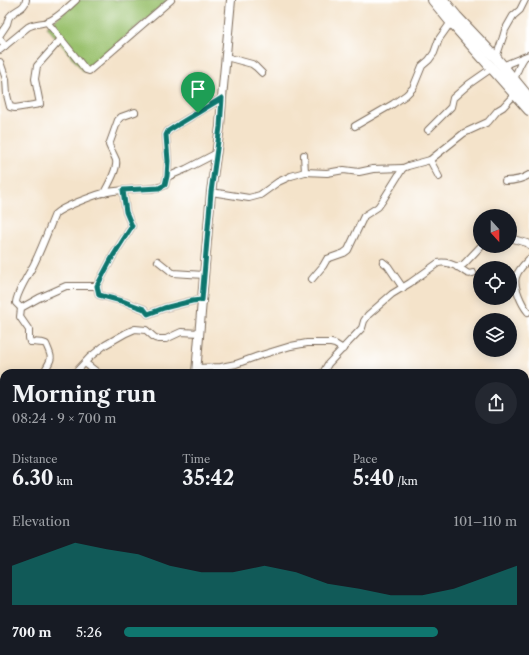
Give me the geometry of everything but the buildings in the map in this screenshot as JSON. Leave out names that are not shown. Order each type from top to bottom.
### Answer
[{"type":"highway","points":[[433,0],[451,22],[514,80],[529,98]]},
{"type":"highway","points":[[443,0],[497,64],[515,94],[529,110]]},
{"type":"street","points":[[0,35],[10,16],[22,8],[26,3],[26,0]]},
{"type":"street","points":[[0,39],[3,48],[28,27],[36,23],[47,22],[76,0]]},
{"type":"street","points":[[47,22],[86,70],[89,71],[171,0]]},
{"type":"street","points":[[196,369],[211,192],[220,127],[231,0]]},
{"type":"street","points":[[497,64],[505,30],[513,16],[520,10],[524,0]]},
{"type":"street","points":[[355,126],[394,104],[413,88],[422,66],[434,53],[439,39],[451,22]]},
{"type":"street","points":[[0,62],[6,79],[7,95],[10,107],[15,108],[40,104],[35,79],[37,66],[60,39]]},
{"type":"street","points":[[226,57],[252,64],[262,73]]},
{"type":"street","points":[[428,130],[451,107],[453,98],[468,84],[497,64],[526,57]]},
{"type":"street","points":[[514,80],[520,64],[526,57]]},
{"type":"street","points":[[211,192],[249,198],[260,194],[278,182],[305,172],[327,173],[344,170],[359,172],[373,169],[403,168],[430,160],[464,133],[488,122],[515,94]]},
{"type":"street","points":[[21,308],[16,303],[16,300],[33,266],[55,214],[77,202],[104,193],[163,187],[166,184],[167,176],[168,161],[165,139],[168,131],[222,98]]},
{"type":"street","points":[[104,193],[116,164],[116,160],[109,145],[118,120],[121,117],[135,112]]},
{"type":"street","points":[[167,176],[217,153]]},
{"type":"street","points":[[304,156],[305,172]]},
{"type":"street","points":[[430,160],[439,178]]},
{"type":"street","points":[[312,279],[328,259],[348,250],[364,216],[378,207],[403,168]]},
{"type":"street","points":[[505,181],[519,180],[529,175]]},
{"type":"street","points":[[123,190],[126,212],[132,226],[113,256],[97,286],[99,295],[144,309],[148,314],[178,304],[202,300]]},
{"type":"street","points":[[517,240],[529,245]]},
{"type":"street","points":[[457,267],[464,264],[474,253]]},
{"type":"street","points":[[528,312],[524,308],[518,293],[515,279],[523,264],[529,258]]},
{"type":"street","points":[[158,261],[173,273],[204,275]]},
{"type":"street","points":[[383,262],[388,266],[403,288]]},
{"type":"street","points":[[325,369],[328,364],[362,328],[366,317],[392,294],[438,263],[443,262],[457,267],[466,273],[473,273]]},
{"type":"street","points":[[21,308],[66,286],[97,286]]},
{"type":"street","points":[[21,308],[20,317],[29,330],[30,341],[46,344],[52,357],[52,360],[47,369]]},
{"type":"street","points":[[79,369],[90,357],[105,345],[135,329],[146,330],[155,338],[159,339],[166,339],[181,332],[200,333]]},
{"type":"street","points":[[208,369],[236,364],[284,348],[307,343],[331,343],[343,348]]},
{"type":"street","points":[[85,363],[93,369]]},
{"type":"green space","points":[[79,0],[168,0],[84,72],[47,27]]},
{"type":"route","points":[[222,98],[217,153],[211,192],[202,300],[164,308],[147,314],[144,309],[99,295],[97,286],[102,274],[132,226],[126,212],[123,190],[159,188],[166,184],[168,161],[165,139],[166,135],[168,131],[198,113],[222,98]]}]
